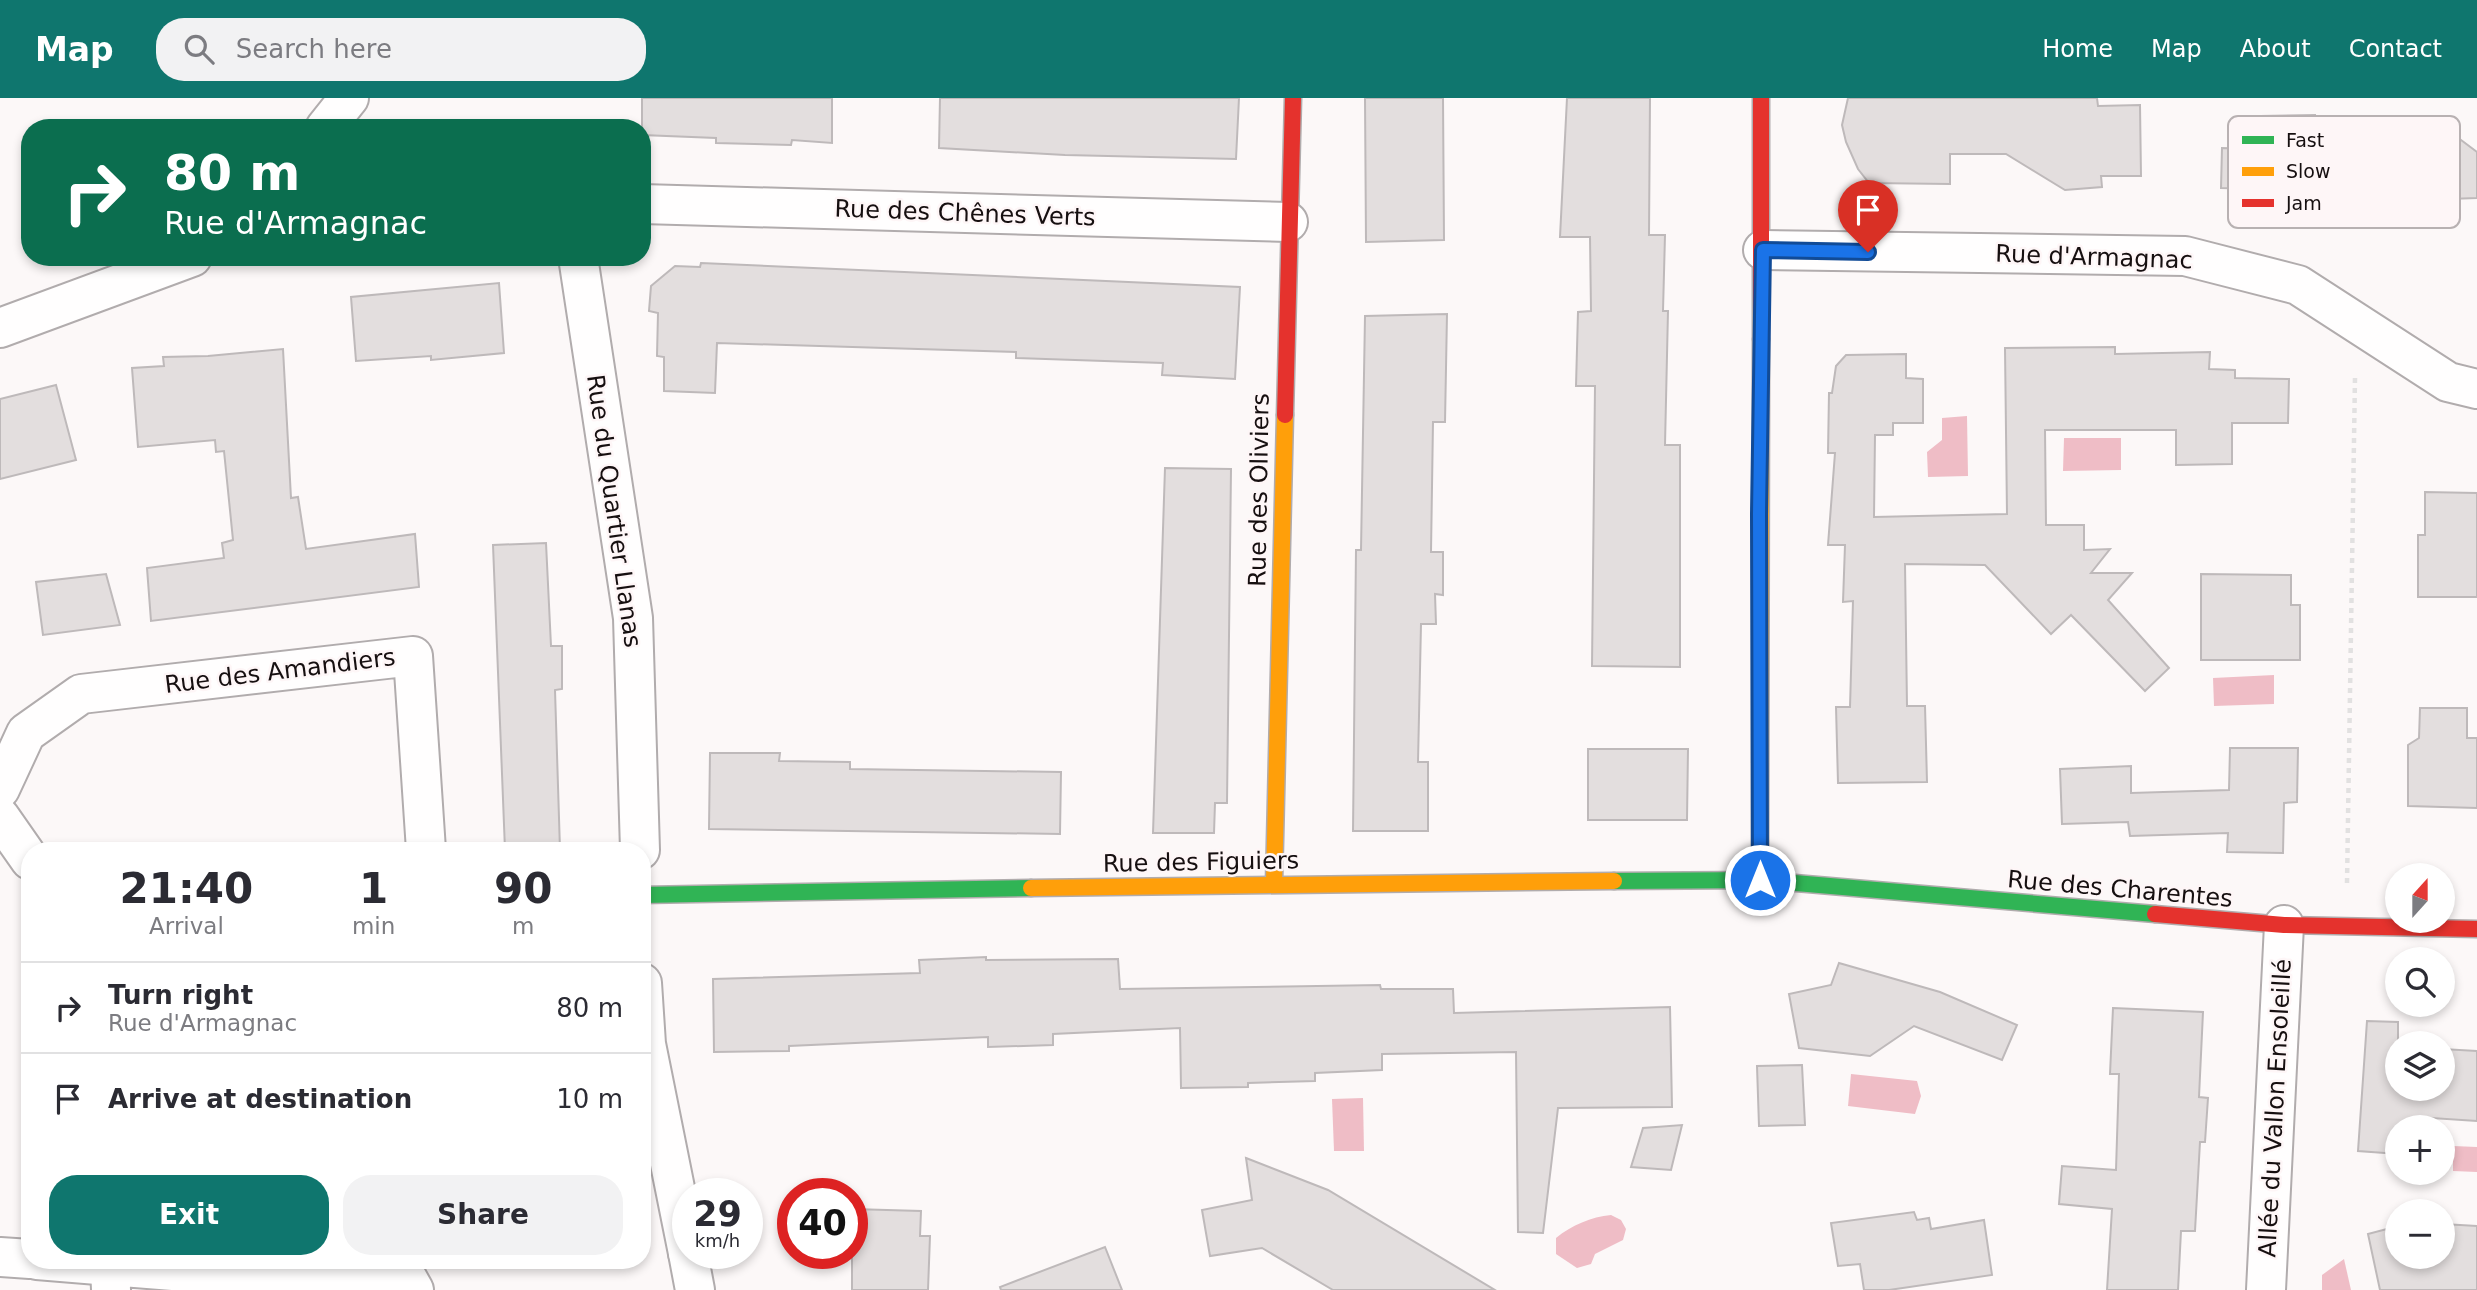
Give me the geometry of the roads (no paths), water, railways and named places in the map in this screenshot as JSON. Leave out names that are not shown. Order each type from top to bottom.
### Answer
[{"type":"street","points":[[332,119],[349,98]]},
{"type":"street","name":"Rue des Oliviers","points":[[1273,883],[1293,98]]},
{"type":"street","points":[[1760,880],[1759,514],[1763,250],[1761,98]]},
{"type":"street","name":"Rue des Chênes Verts","points":[[651,204],[1288,222]]},
{"type":"street","name":"Rue d'Armagnac","points":[[1763,250],[2185,256],[2298,285],[2356,320],[2448,382],[2477,389]]},
{"type":"street","points":[[0,328],[168,266]]},
{"type":"street","name":"Rue du Quartier Llanas","points":[[579,266],[633,618],[640,842]]},
{"type":"street","name":"Rue des Amandiers","points":[[0,789],[26,733],[81,694],[413,656],[425,842]]},
{"type":"street","points":[[0,817],[21,847]]},
{"type":"street","name":"Rue des Figuiers","points":[[651,895],[1273,883],[1760,880]]},
{"type":"street","name":"Rue des Charentes","points":[[1760,880],[2284,925],[2477,929]]},
{"type":"street","name":"Allée du Vallon Ensoleillé","points":[[2266,1290],[2284,925]]},
{"type":"street","points":[[651,1069],[673,1178]]},
{"type":"street","points":[[0,1257],[21,1258]]},
{"type":"street","points":[[74,1269],[111,1278],[373,1287],[409,1282]]},
{"type":"street","points":[[691,1269],[695,1290]]}]
